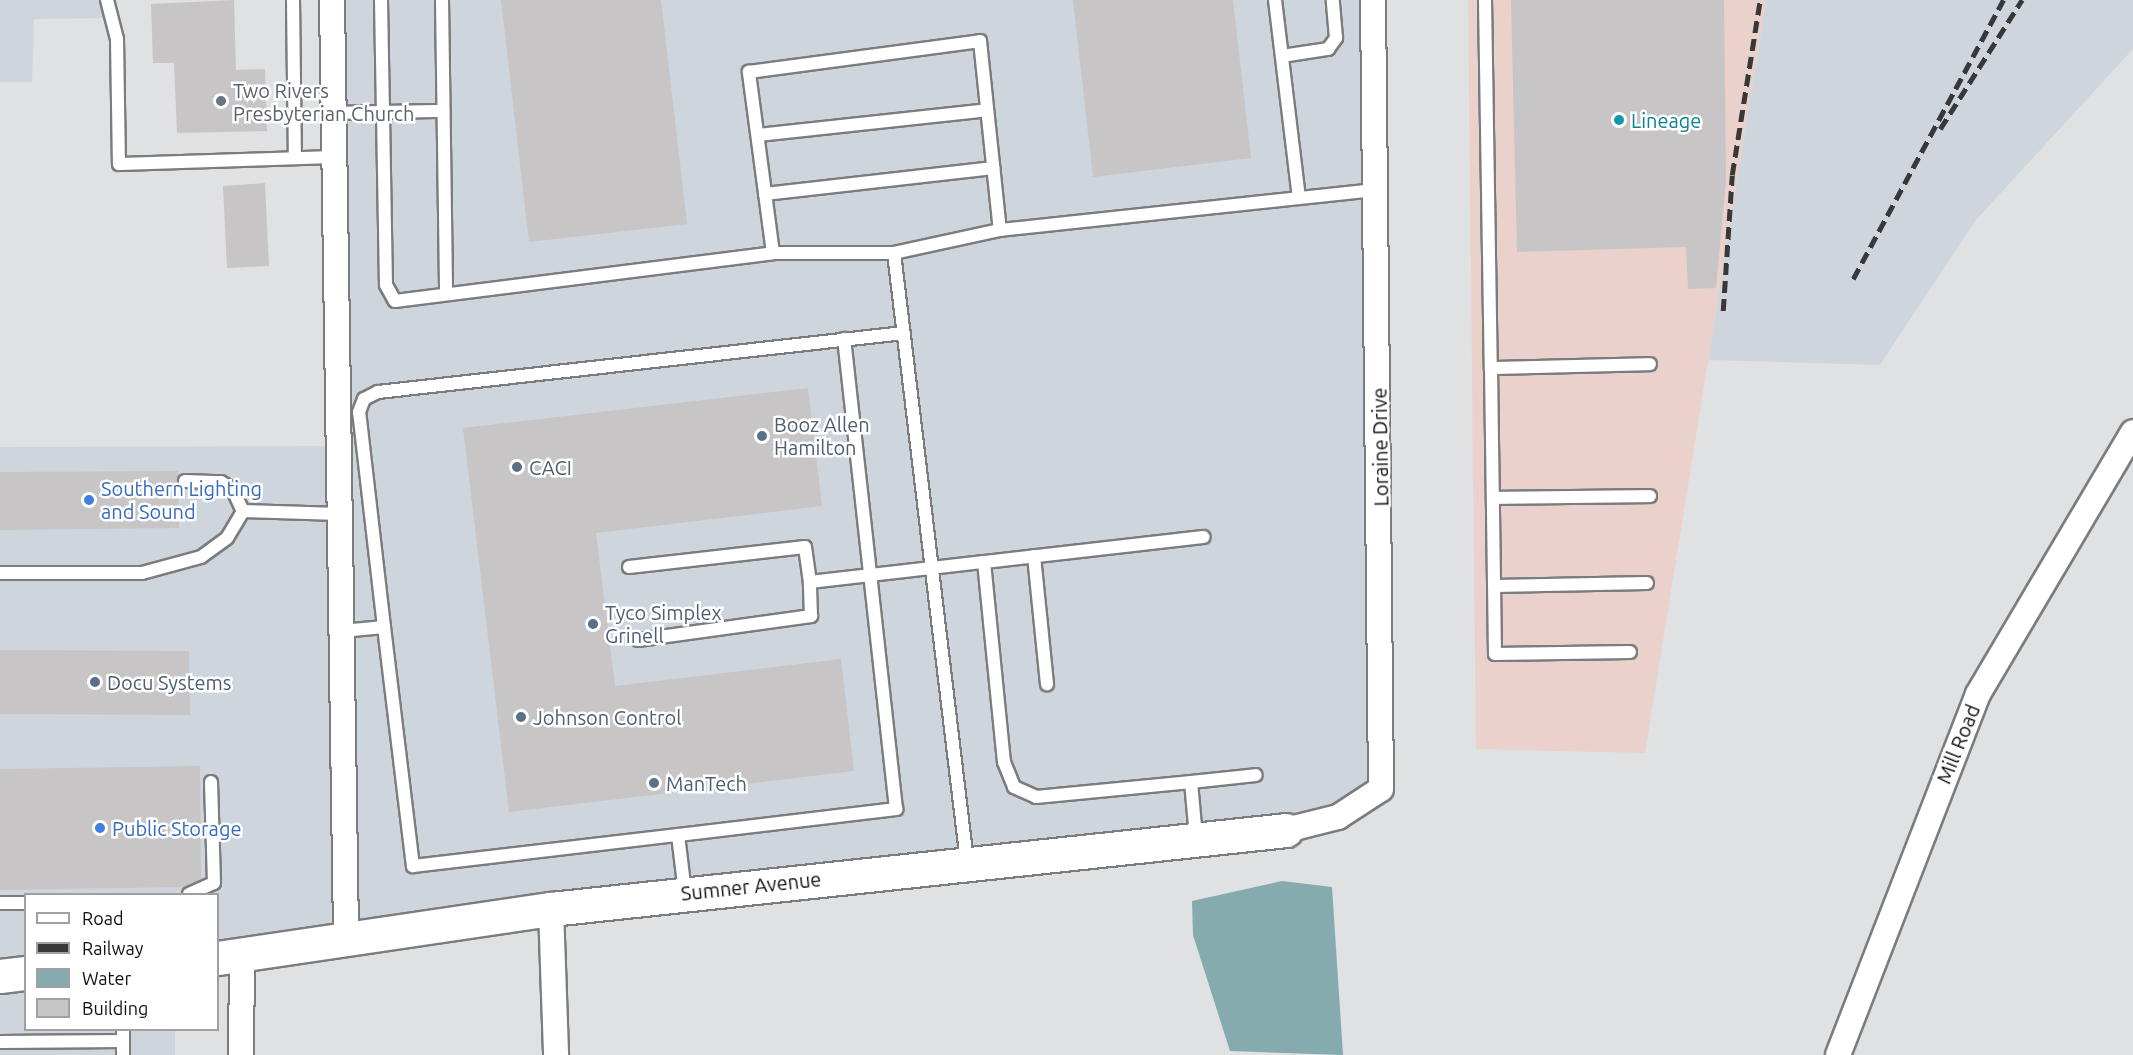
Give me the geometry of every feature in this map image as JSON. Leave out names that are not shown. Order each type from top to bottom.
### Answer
[{"type":"street","points":[[332,0],[346,937]]},
{"type":"street","name":"Loraine Drive","points":[[1286,830],[1338,817],[1381,789],[1373,0]]},
{"type":"street","name":"Mill Road","points":[[1838,1055],[1978,694],[2126,442]]},
{"type":"street","name":"Sumner Avenue","points":[[230,958],[346,937],[550,909],[968,862],[1286,830]]},
{"type":"street","points":[[550,909],[556,1055]]},
{"type":"street","points":[[230,958],[241,1055]]},
{"type":"street","points":[[0,976],[24,973]]},
{"type":"lane","points":[[107,0],[117,39],[119,164],[335,157]]},
{"type":"lane","points":[[293,0],[295,158]]},
{"type":"lane","points":[[381,0],[386,285],[395,301],[773,254],[894,253],[1000,230],[1376,190]]},
{"type":"lane","points":[[442,0],[446,294]]},
{"type":"lane","points":[[1275,0],[1299,198]]},
{"type":"lane","points":[[1282,56],[1328,49],[1336,38],[1333,0]]},
{"type":"lane","points":[[1485,0],[1495,654],[1630,652]]},
{"type":"lane","points":[[773,254],[749,72],[980,42],[1000,230]]},
{"type":"lane","points":[[758,135],[987,110]]},
{"type":"lane","points":[[334,113],[443,111]]},
{"type":"lane","points":[[765,194],[994,168]]},
{"type":"lane","points":[[894,253],[934,567],[968,862]]},
{"type":"lane","points":[[844,339],[896,809],[412,866],[359,412],[364,399],[378,392],[844,339],[904,333]]},
{"type":"lane","points":[[1491,368],[1650,364]]},
{"type":"lane","points":[[185,481],[220,482],[233,490],[243,511]]},
{"type":"lane","points":[[1493,498],[1650,496]]},
{"type":"lane","points":[[243,511],[340,514]]},
{"type":"lane","points":[[0,573],[142,573],[175,567],[227,538],[243,511]]},
{"type":"lane","points":[[810,582],[1204,537]]},
{"type":"lane","points":[[629,567],[805,547],[810,582],[811,616],[638,640]]},
{"type":"lane","points":[[1034,556],[1047,684]]},
{"type":"lane","points":[[984,562],[1004,762],[1014,787],[1036,797],[1256,775]]},
{"type":"lane","points":[[1494,586],[1647,583]]},
{"type":"lane","points":[[342,631],[384,627]]},
{"type":"lane","points":[[191,893],[214,883],[212,782]]},
{"type":"lane","points":[[1191,782],[1197,838]]},
{"type":"lane","points":[[678,835],[685,894]]},
{"type":"lane","points":[[0,903],[24,903]]},
{"type":"lane","points":[[0,1042],[123,1035],[123,1055]]},
{"type":"shaded area","points":[[0,0],[110,0],[111,18],[34,19],[32,82],[0,82]]},
{"type":"shaded area","points":[[332,0],[1385,0],[1376,190],[1381,789],[1338,817],[219,958],[219,893],[24,893],[24,1031],[175,1031],[175,1055],[0,1055],[0,447],[339,446]]},
{"type":"shaded area","points":[[1468,0],[1766,0],[1645,753],[1476,749]]},
{"type":"shaded area","points":[[1766,0],[2133,0],[2133,49],[1975,221],[1880,365],[1708,360]]},
{"type":"water","points":[[1282,881],[1332,887],[1343,1055],[1230,1051],[1193,935],[1192,901]]},
{"type":"building","points":[[234,0],[236,70],[265,69],[267,131],[177,133],[174,63],[153,63],[151,4]]},
{"type":"building","points":[[501,0],[661,0],[687,224],[529,242]]},
{"type":"building","points":[[1073,0],[1233,0],[1251,158],[1093,177]]},
{"type":"building","name":"Lineage","points":[[1511,0],[1724,0],[1726,181],[1716,288],[1688,289],[1686,247],[1517,252]]},
{"type":"building","points":[[265,183],[269,266],[227,268],[223,186]]},
{"type":"building","points":[[808,388],[822,506],[596,533],[615,686],[841,659],[854,771],[509,812],[463,428]]},
{"type":"building","name":"Southern Lighting and Sound","points":[[178,471],[179,528],[0,530],[0,472]]},
{"type":"building","name":"Docu Systems","points":[[0,650],[189,651],[190,715],[0,714]]},
{"type":"building","name":"Public Storage","points":[[200,766],[201,880],[185,887],[0,890],[0,769]]},
{"type":"railway","points":[[1723,311],[1732,175],[1760,0]]},
{"type":"railway","points":[[1853,279],[2003,0]]},
{"type":"railway","points":[[1940,129],[2022,0]]},
{"type":"place","name":"Two Rivers Presbyterian Church","points":[[221,101]]},
{"type":"place","name":"Lineage","points":[[1619,120]]},
{"type":"place","name":"Booz Allen Hamilton","points":[[762,436]]},
{"type":"place","name":"CACI","points":[[517,467]]},
{"type":"place","name":"Southern Lighting and Sound","points":[[89,500]]},
{"type":"place","name":"Tyco Simplex Grinell","points":[[593,624]]},
{"type":"place","name":"Docu Systems","points":[[95,682]]},
{"type":"place","name":"Johnson Control","points":[[521,717]]},
{"type":"place","name":"ManTech","points":[[654,783]]},
{"type":"place","name":"Public Storage","points":[[100,828]]}]
